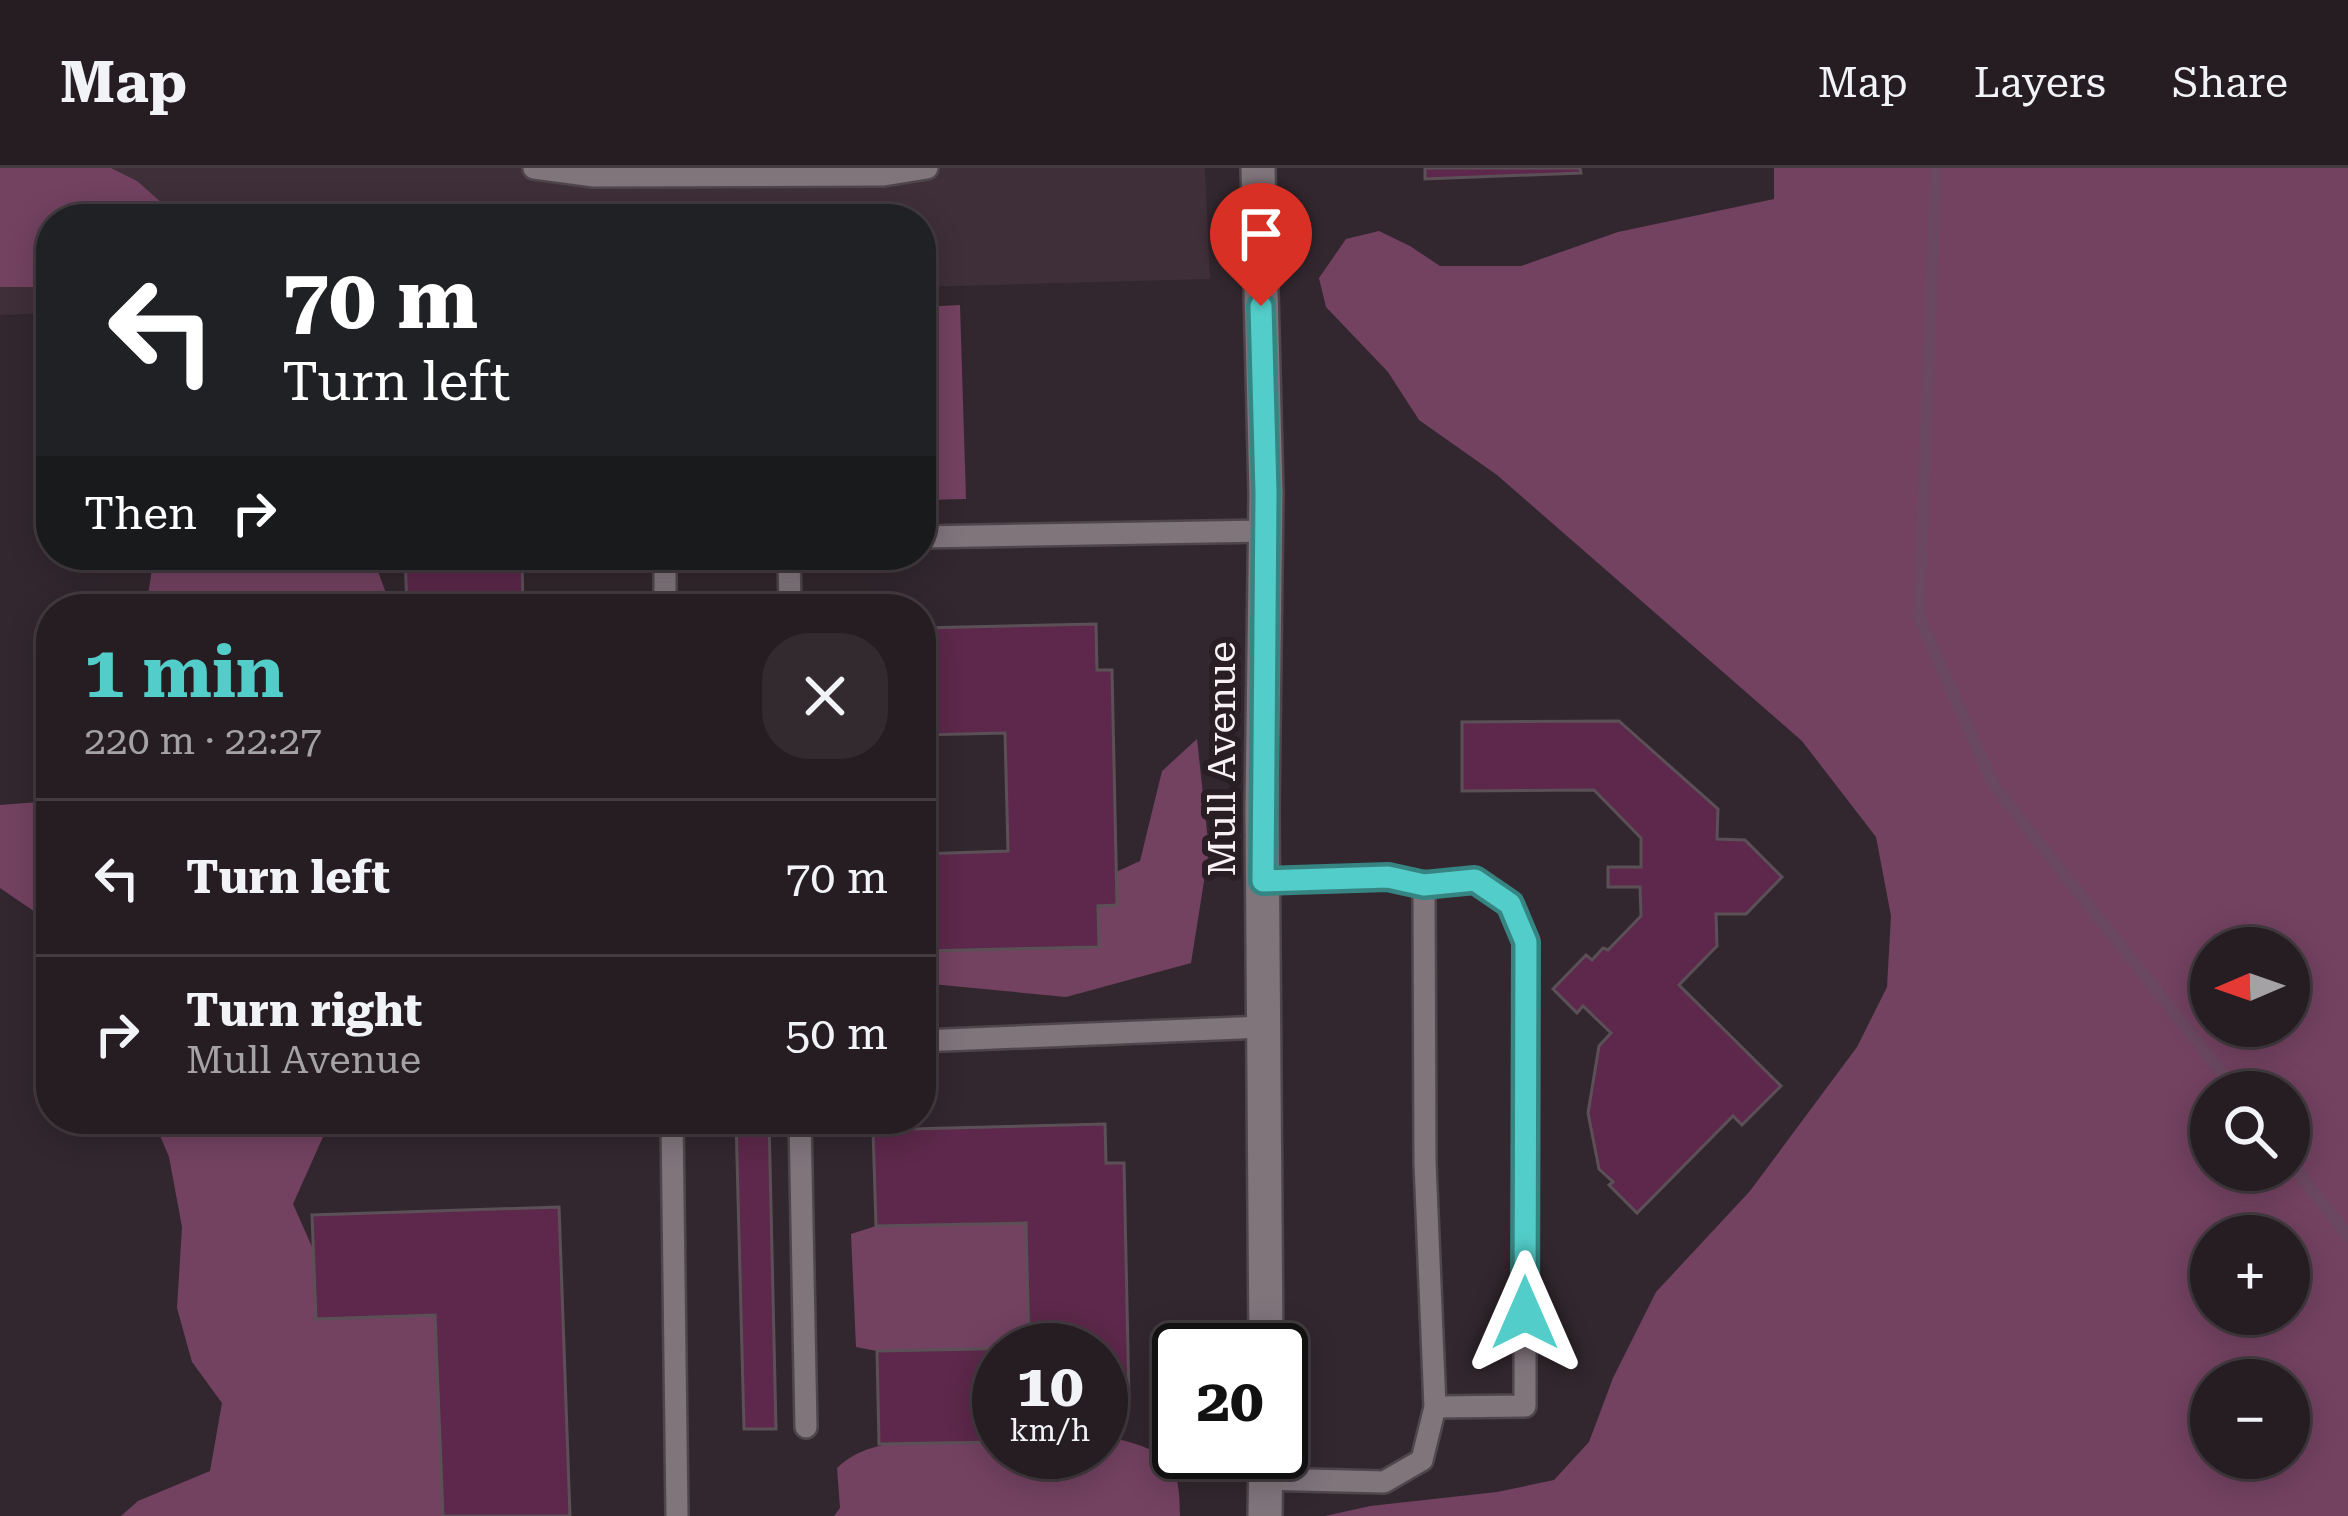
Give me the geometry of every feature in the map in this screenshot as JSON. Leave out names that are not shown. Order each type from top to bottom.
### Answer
[{"type":"street","name":"Mull Avenue","points":[[1258,168],[1265,531],[1266,1323]]},
{"type":"street","points":[[1265,1516],[1266,1479]]},
{"type":"lane","points":[[534,168],[594,176],[648,172],[884,175],[927,168]]},
{"type":"lane","points":[[936,537],[1265,531]]},
{"type":"lane","points":[[1263,881],[1388,877],[1424,885],[1475,880],[1510,904],[1526,942],[1525,1406],[1435,1407]]},
{"type":"lane","points":[[1308,1471],[1384,1481],[1422,1460],[1435,1407],[1425,1163],[1424,885]]},
{"type":"lane","points":[[936,1040],[1264,1027]]},
{"type":"lane","points":[[672,1134],[677,1516]]},
{"type":"lane","points":[[800,1134],[806,1427]]},
{"type":"shaded area","points":[[0,168],[1205,168],[1210,279],[936,287],[936,204],[36,204],[36,314],[0,315]]},
{"type":"shaded area","points":[[0,168],[111,168],[137,181],[163,204],[36,204],[36,287],[0,287]]},
{"type":"shaded area","points":[[1774,168],[2348,168],[2348,1516],[1325,1516],[1554,1480],[1589,1442],[1613,1378],[1656,1292],[1750,1191],[1857,1047],[1887,987],[1891,916],[1876,837],[1802,741],[1497,475],[1419,420],[1388,372],[1326,307],[1319,278],[1346,239],[1379,231],[1440,266],[1521,266],[1618,232],[1774,199]]},
{"type":"shaded area","points":[[960,305],[966,499],[936,500],[936,306]]},
{"type":"shaded area","points":[[152,570],[377,570],[386,594],[148,594]]},
{"type":"shaded area","points":[[1197,739],[1209,850],[1191,963],[1066,997],[936,984],[936,951],[1099,946],[1098,906],[1117,905],[1116,872],[1140,861],[1162,771]]},
{"type":"shaded area","points":[[36,802],[36,913],[0,888],[0,805]]},
{"type":"shaded area","points":[[159,1134],[324,1134],[293,1204],[313,1249],[316,1319],[435,1315],[443,1516],[121,1516],[138,1501],[210,1471],[222,1403],[192,1362],[177,1308],[182,1227],[169,1157]]},
{"type":"shaded area","points":[[1026,1223],[1028,1323],[972,1323],[972,1349],[877,1351],[856,1347],[851,1234],[876,1226]]},
{"type":"shaded area","points":[[972,1442],[972,1479],[1128,1479],[1128,1442],[1152,1450],[1152,1479],[1177,1479],[1180,1516],[834,1516],[840,1508],[837,1468],[853,1456],[892,1443]]},
{"type":"building","points":[[1425,168],[1580,168],[1581,173],[1425,179]]},
{"type":"building","points":[[406,570],[522,570],[523,594],[406,594]]},
{"type":"building","points":[[1096,624],[1097,670],[1112,670],[1117,905],[1098,906],[1099,947],[936,951],[936,853],[1008,851],[1005,733],[936,735],[936,628]]},
{"type":"building","points":[[1619,721],[1718,809],[1717,839],[1745,840],[1782,877],[1746,914],[1716,914],[1717,946],[1679,985],[1781,1086],[1742,1125],[1733,1116],[1637,1213],[1599,1169],[1588,1113],[1599,1046],[1611,1033],[1583,1006],[1577,1013],[1553,989],[1586,955],[1592,960],[1603,948],[1608,950],[1641,916],[1640,887],[1608,887],[1608,867],[1641,867],[1641,838],[1594,790],[1462,791],[1462,722]]},
{"type":"building","points":[[1105,1124],[1106,1163],[1124,1163],[1127,1323],[1028,1323],[1026,1223],[876,1226],[873,1134],[936,1134],[936,1128]]},
{"type":"building","points":[[736,1134],[769,1134],[776,1429],[744,1429]]},
{"type":"building","points":[[559,1207],[570,1516],[443,1516],[435,1315],[316,1319],[312,1215]]},
{"type":"building","points":[[972,1349],[972,1442],[879,1444],[877,1351]]},
{"type":"waterway","points":[[1936,168],[1919,617],[1994,786],[2220,1071]]},
{"type":"waterway","points":[[2310,1187],[2348,1236]]},
{"type":"route","points":[[1261,306],[1266,493],[1263,881],[1388,877],[1424,885],[1475,880],[1510,904],[1526,942],[1525,1313]]}]
